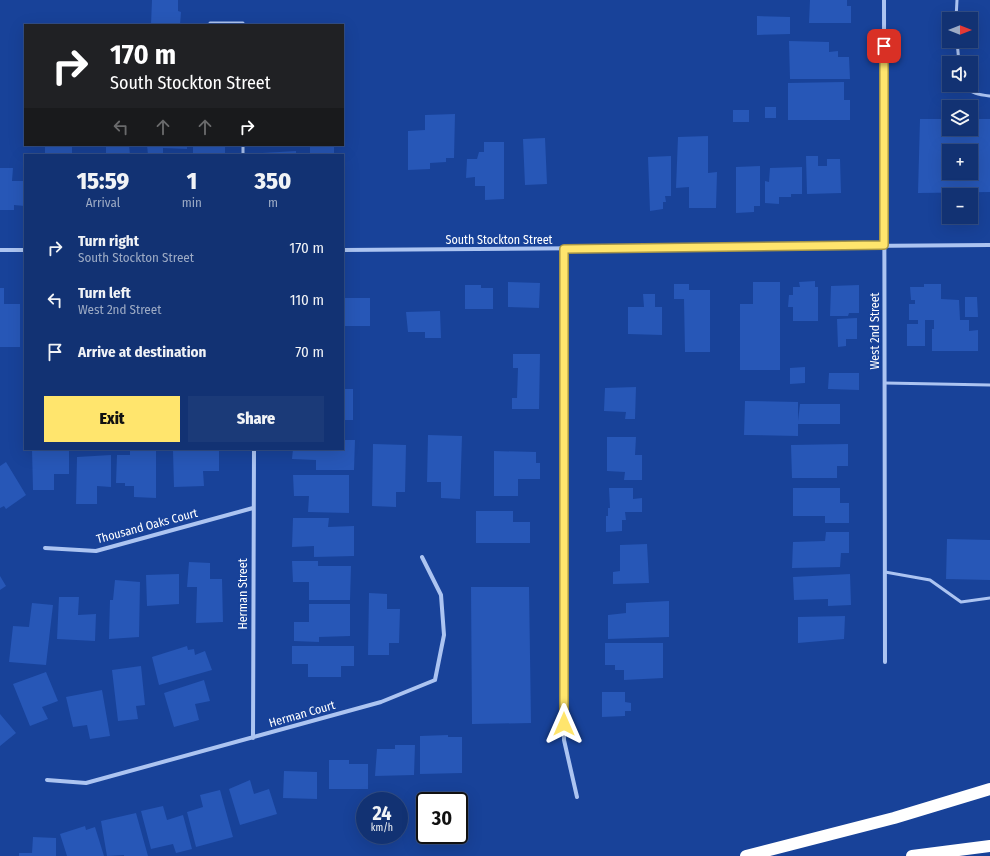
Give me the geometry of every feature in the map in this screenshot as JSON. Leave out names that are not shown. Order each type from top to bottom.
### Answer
[{"type":"highway","points":[[746,856],[894,818],[990,789]]},
{"type":"highway","points":[[912,856],[990,846]]},
{"type":"street","name":"West 2nd Street","points":[[884,0],[884,662]]},
{"type":"street","name":"South Stockton Street","points":[[344,250],[990,245]]},
{"type":"street","points":[[564,249],[564,740],[577,797]]},
{"type":"street","points":[[0,250],[24,250]]},
{"type":"street","name":"Herman Street","points":[[253,738],[254,450]]},
{"type":"street","name":"Thousand Oaks Court","points":[[45,548],[96,551],[253,508]]},
{"type":"street","name":"Herman Court","points":[[47,780],[86,783],[381,702],[435,680],[444,635],[440,595],[422,557]]},
{"type":"lane","points":[[956,12],[957,0]]},
{"type":"lane","points":[[210,23],[243,24]]},
{"type":"lane","points":[[974,92],[979,95],[990,96]]},
{"type":"lane","points":[[884,383],[990,385]]},
{"type":"lane","points":[[884,572],[930,580],[961,602],[990,598]]},
{"type":"building","points":[[152,0],[178,0],[178,11],[181,12],[180,24],[151,24]]},
{"type":"building","points":[[810,0],[847,0],[847,6],[851,6],[851,23],[809,23]]},
{"type":"building","points":[[757,16],[790,17],[790,34],[757,35]]},
{"type":"building","points":[[789,41],[829,42],[829,52],[838,51],[838,57],[849,57],[850,79],[790,79]]},
{"type":"building","points":[[844,82],[844,100],[850,100],[850,120],[788,120],[788,83]]},
{"type":"building","points":[[765,107],[776,107],[776,118],[765,118]]},
{"type":"building","points":[[733,110],[749,110],[749,122],[733,122]]},
{"type":"building","points":[[455,114],[454,158],[446,158],[446,162],[430,163],[430,169],[408,170],[408,131],[425,130],[425,115]]},
{"type":"building","points":[[920,119],[942,119],[942,136],[978,136],[978,119],[990,119],[990,192],[978,192],[978,188],[942,188],[942,193],[918,193]]},
{"type":"building","points":[[708,136],[708,173],[717,172],[716,208],[689,208],[689,187],[676,188],[678,137]]},
{"type":"building","points":[[545,138],[547,184],[525,185],[523,139]]},
{"type":"building","points":[[484,142],[504,142],[504,199],[485,200],[485,186],[475,186],[475,177],[466,178],[467,159],[477,159],[479,152],[484,152]]},
{"type":"building","points":[[45,146],[72,146],[72,154],[45,154]]},
{"type":"building","points":[[106,146],[129,146],[130,154],[106,154]]},
{"type":"building","points":[[147,146],[187,146],[187,149],[163,148],[163,154],[148,154]]},
{"type":"building","points":[[193,146],[225,146],[225,154],[193,154]]},
{"type":"building","points":[[310,146],[334,146],[334,154],[310,154]]},
{"type":"building","points":[[296,151],[296,154],[262,153]]},
{"type":"building","points":[[671,156],[671,196],[665,196],[666,202],[663,202],[663,209],[650,211],[648,157]]},
{"type":"building","points":[[806,156],[818,156],[818,166],[827,166],[827,159],[840,159],[841,193],[807,194]]},
{"type":"building","points":[[760,166],[760,206],[754,206],[754,212],[736,213],[736,167]]},
{"type":"building","points":[[802,167],[802,194],[791,194],[791,197],[779,197],[779,204],[765,203],[765,181],[769,182],[770,168]]},
{"type":"building","points":[[0,168],[13,168],[12,181],[24,181],[24,206],[14,205],[14,210],[0,210]]},
{"type":"building","points":[[815,281],[815,287],[818,287],[818,321],[793,321],[793,307],[788,307],[789,295],[793,295],[793,287],[800,287],[799,282]]},
{"type":"building","points":[[508,282],[540,283],[539,308],[508,307]]},
{"type":"building","points":[[753,282],[780,282],[780,370],[740,370],[740,304],[753,304]]},
{"type":"building","points":[[674,284],[689,284],[689,290],[710,290],[710,352],[685,352],[684,299],[674,299]]},
{"type":"building","points":[[924,284],[941,284],[941,299],[959,300],[960,320],[969,320],[969,331],[978,330],[978,351],[932,351],[932,329],[934,329],[934,320],[925,320],[925,346],[907,346],[907,324],[918,324],[918,320],[909,320],[909,304],[915,304],[915,300],[911,300],[910,287],[924,287]]},
{"type":"building","points":[[465,285],[481,285],[481,288],[493,288],[493,309],[465,309]]},
{"type":"building","points":[[859,285],[859,313],[849,313],[848,316],[830,316],[831,286]]},
{"type":"building","points":[[0,288],[4,288],[4,304],[20,304],[20,347],[0,347]]},
{"type":"building","points":[[643,294],[655,294],[655,307],[662,307],[662,335],[628,334],[628,307],[644,307]]},
{"type":"building","points":[[965,297],[977,297],[978,317],[965,317]]},
{"type":"building","points":[[344,298],[370,298],[370,326],[344,326]]},
{"type":"building","points":[[440,311],[441,338],[425,338],[425,332],[408,332],[406,312]]},
{"type":"building","points":[[857,318],[857,339],[846,339],[846,346],[838,347],[837,319]]},
{"type":"building","points":[[513,354],[540,354],[539,409],[512,409],[512,398],[517,398],[518,368],[513,368]]},
{"type":"building","points":[[805,367],[805,383],[790,384],[790,368]]},
{"type":"building","points":[[829,373],[859,373],[859,390],[828,389]]},
{"type":"building","points":[[636,387],[635,419],[625,419],[626,412],[604,411],[605,388]]},
{"type":"building","points":[[344,389],[353,389],[353,420],[344,420]]},
{"type":"building","points":[[745,401],[798,402],[798,421],[800,404],[840,404],[840,424],[798,424],[798,436],[744,435]]},
{"type":"building","points":[[428,435],[462,436],[460,499],[441,498],[441,482],[427,482]]},
{"type":"building","points":[[607,437],[636,437],[635,455],[642,455],[642,480],[624,480],[625,472],[607,471]]},
{"type":"building","points":[[344,440],[355,440],[354,470],[316,470],[316,460],[292,459],[293,450],[344,450]]},
{"type":"building","points":[[373,444],[406,445],[405,492],[396,492],[396,507],[372,506]]},
{"type":"building","points":[[848,444],[848,466],[837,466],[837,478],[792,478],[791,445]]},
{"type":"building","points":[[32,450],[69,450],[69,474],[54,474],[54,490],[33,490]]},
{"type":"building","points":[[130,450],[156,450],[156,498],[134,497],[134,486],[125,486],[125,483],[116,483],[117,455],[130,455]]},
{"type":"building","points":[[219,450],[219,471],[203,471],[204,486],[174,487],[173,451]]},
{"type":"building","points":[[494,451],[536,452],[536,463],[540,463],[540,479],[518,479],[518,496],[494,496]]},
{"type":"building","points":[[111,455],[111,487],[97,486],[97,504],[76,504],[77,457]]},
{"type":"building","points":[[6,462],[26,495],[6,509],[4,506],[0,508],[0,466]]},
{"type":"building","points":[[293,475],[349,475],[349,513],[308,512],[309,496],[294,496]]},
{"type":"building","points":[[609,488],[633,488],[633,499],[642,498],[642,512],[625,512],[626,520],[622,520],[622,531],[606,532],[606,516],[608,516],[608,508],[610,508]]},
{"type":"building","points":[[793,488],[840,488],[840,503],[849,503],[849,523],[825,523],[825,516],[793,516]]},
{"type":"building","points":[[476,511],[513,511],[513,522],[530,522],[530,543],[476,543]]},
{"type":"building","points":[[293,518],[329,518],[328,527],[354,526],[354,556],[314,557],[314,546],[292,547]]},
{"type":"building","points":[[826,532],[849,532],[849,553],[841,553],[840,567],[792,568],[793,542],[825,541]]},
{"type":"building","points":[[947,539],[990,540],[990,580],[946,579]]},
{"type":"building","points":[[647,544],[649,583],[613,584],[613,572],[620,571],[620,545]]},
{"type":"building","points":[[292,561],[318,561],[318,566],[351,566],[350,600],[309,600],[309,582],[293,582]]},
{"type":"building","points":[[189,562],[210,563],[210,579],[222,579],[223,622],[196,623],[197,587],[187,587]]},
{"type":"building","points":[[179,574],[179,604],[147,606],[146,575]]},
{"type":"building","points":[[850,574],[851,605],[828,606],[828,599],[794,600],[793,577]]},
{"type":"building","points":[[0,576],[6,586],[0,590]]},
{"type":"building","points":[[115,580],[140,582],[139,637],[109,639],[110,600],[113,600]]},
{"type":"building","points":[[471,587],[529,587],[531,723],[472,724]]},
{"type":"building","points":[[369,593],[387,594],[387,609],[400,609],[399,643],[389,643],[389,655],[368,655]]},
{"type":"building","points":[[59,597],[79,597],[78,615],[96,614],[95,641],[57,639]]},
{"type":"building","points":[[669,601],[669,637],[608,639],[608,615],[626,613],[626,603]]},
{"type":"building","points":[[32,603],[53,605],[46,665],[9,662],[13,626],[29,627]]},
{"type":"building","points":[[309,604],[350,604],[350,636],[319,637],[319,642],[294,641],[294,622],[309,622]]},
{"type":"building","points":[[845,616],[844,639],[798,643],[798,617]]},
{"type":"building","points":[[605,643],[663,643],[663,678],[624,680],[624,670],[615,670],[615,665],[605,665]]},
{"type":"building","points":[[187,646],[188,650],[194,649],[195,655],[205,651],[212,670],[159,685],[152,657]]},
{"type":"building","points":[[292,646],[354,646],[354,666],[341,666],[341,677],[308,677],[308,664],[292,664]]},
{"type":"building","points":[[141,666],[145,705],[136,706],[138,719],[118,721],[112,670]]},
{"type":"building","points":[[46,672],[58,701],[42,707],[48,719],[30,726],[13,684]]},
{"type":"building","points":[[204,680],[210,701],[195,704],[199,720],[174,727],[164,693]]},
{"type":"building","points":[[102,690],[110,736],[90,739],[87,725],[73,727],[66,697]]},
{"type":"building","points":[[602,692],[625,692],[625,702],[631,703],[631,711],[625,711],[625,716],[602,717]]},
{"type":"building","points":[[0,714],[16,733],[0,746]]},
{"type":"building","points":[[448,735],[448,737],[462,737],[462,773],[420,774],[420,736]]},
{"type":"building","points":[[395,745],[415,745],[414,775],[375,776],[377,749],[395,749]]},
{"type":"building","points":[[329,760],[349,760],[349,764],[368,764],[368,789],[329,789]]},
{"type":"building","points":[[284,771],[317,772],[317,799],[283,798]]},
{"type":"building","points":[[250,780],[254,794],[269,789],[277,814],[240,825],[229,789]]},
{"type":"building","points":[[220,790],[233,837],[196,847],[187,812],[203,807],[200,795]]},
{"type":"building","points":[[163,806],[167,820],[183,815],[192,849],[176,853],[173,844],[151,849],[141,811]]},
{"type":"building","points":[[136,813],[148,856],[107,856],[101,821]]},
{"type":"building","points":[[85,826],[86,830],[95,827],[104,856],[67,856],[60,834]]},
{"type":"building","points":[[33,837],[56,838],[56,856],[19,856],[19,853],[32,853]]},
{"type":"route","points":[[564,724],[564,249],[884,245],[884,46]]}]
